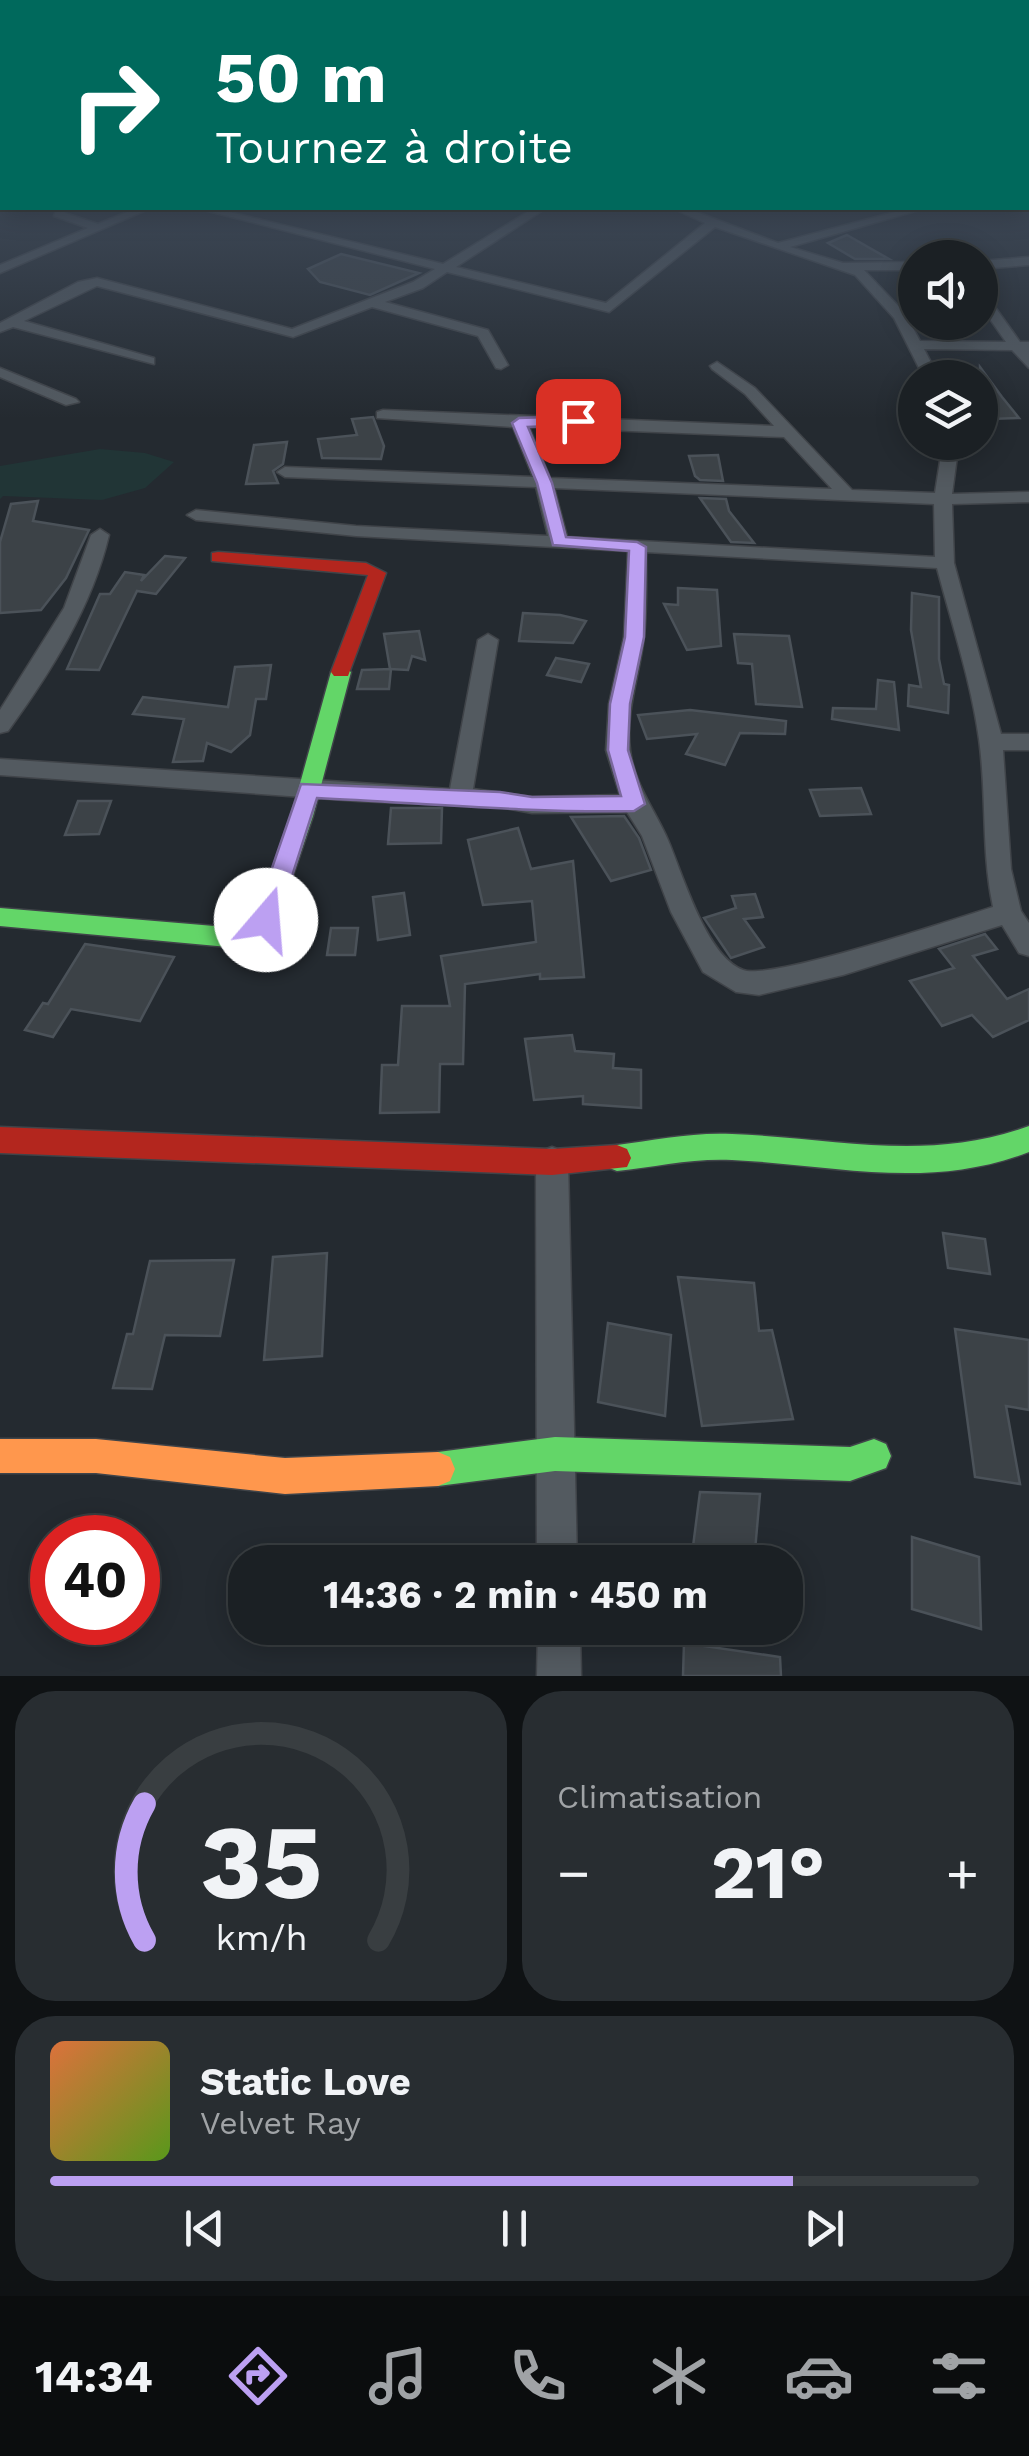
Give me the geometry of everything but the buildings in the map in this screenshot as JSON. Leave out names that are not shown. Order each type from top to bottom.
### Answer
[{"type":"street","points":[[421,262],[609,308],[664,262]]},
{"type":"street","points":[[6,325],[83,284],[97,282],[293,333],[376,304],[459,262]]},
{"type":"street","points":[[832,262],[898,266]]},
{"type":"street","points":[[846,266],[880,292],[924,360]]},
{"type":"street","points":[[376,304],[483,333],[502,364]]},
{"type":"street","points":[[998,317],[1022,346],[1029,364]]},
{"type":"street","points":[[6,325],[150,361]]},
{"type":"street","points":[[918,346],[1022,346]]},
{"type":"street","points":[[717,366],[750,391],[845,493]]},
{"type":"street","points":[[0,372],[71,402]]},
{"type":"street","points":[[383,415],[519,423],[694,425],[787,432]]},
{"type":"street","points":[[519,423],[544,483],[559,542]]},
{"type":"street","points":[[948,460],[943,499],[945,563],[981,690],[991,742],[998,869],[1008,914],[1029,945]]},
{"type":"street","points":[[285,472],[943,499],[1029,497]]},
{"type":"street","points":[[196,515],[356,531],[945,563]]},
{"type":"street","points":[[0,726],[20,700],[80,594],[100,535]]},
{"type":"street","points":[[637,547],[634,637],[620,704],[618,750],[634,804],[654,836],[684,912],[713,964],[736,981],[759,984],[843,964],[1008,914]]},
{"type":"street","points":[[0,918],[62,920],[239,938],[256,932],[266,920],[341,672],[377,573],[366,568],[218,557]]},
{"type":"street","points":[[460,797],[488,640]]},
{"type":"street","points":[[991,742],[1029,742]]},
{"type":"street","points":[[0,766],[532,805],[634,804]]},
{"type":"street","points":[[0,1140],[552,1162],[624,1158],[696,1146],[899,1160],[967,1159],[1026,1149]]},
{"type":"street","points":[[552,1162],[558,1545]]},
{"type":"street","points":[[0,1456],[96,1456],[286,1476],[446,1469],[556,1454],[850,1464],[874,1456]]},
{"type":"street","points":[[559,1645],[559,1676]]},
{"type":"green space","points":[[100,449],[145,453],[174,462],[145,488],[102,500],[3,496],[0,499],[0,466]]},
{"type":"traffic: fast","points":[[0,917],[239,938],[255,932],[266,920],[302,816],[341,672]]},
{"type":"traffic: fast","points":[[617,1158],[717,1147],[921,1161],[995,1152],[1029,1139]]},
{"type":"traffic: fast","points":[[438,1469],[555,1454],[850,1464],[874,1456]]},
{"type":"traffic: slow","points":[[0,1456],[96,1456],[285,1476],[438,1469]]},
{"type":"traffic: jam","points":[[218,557],[366,568],[377,573],[341,672]]},
{"type":"traffic: jam","points":[[0,1140],[552,1162],[617,1158]]},
{"type":"route","points":[[266,920],[308,790],[500,799],[532,805],[634,804],[618,750],[620,704],[634,637],[637,547],[559,542],[544,483],[519,423],[578,421]]}]
